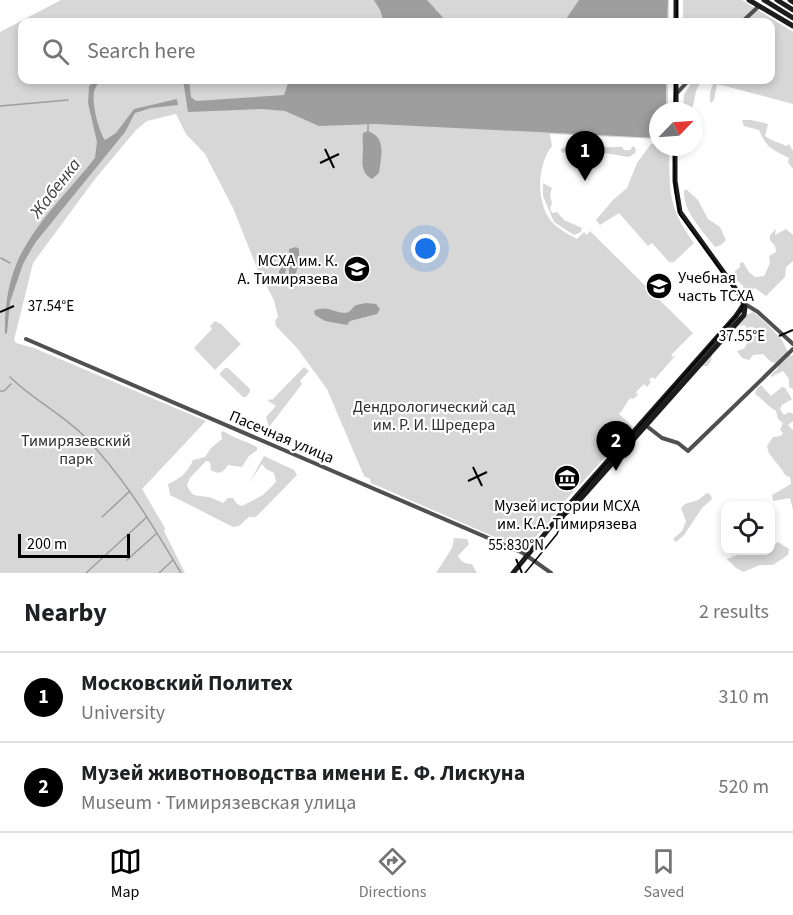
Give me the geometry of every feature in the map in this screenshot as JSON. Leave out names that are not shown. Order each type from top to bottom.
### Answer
[{"type":"main road","points":[[676,0],[676,18]]},
{"type":"main road","points":[[749,0],[793,26]]},
{"type":"main road","points":[[764,0],[793,18]]},
{"type":"main road","points":[[777,0],[793,10]]},
{"type":"main road","points":[[676,84],[676,102]]},
{"type":"main road","points":[[513,573],[744,304],[740,295],[680,212],[675,181],[675,156]]},
{"type":"street","points":[[746,18],[759,6]]},
{"type":"street","points":[[676,93],[686,84]]},
{"type":"street","points":[[744,304],[758,312],[793,344]]},
{"type":"street","name":"Пасечная улица","points":[[26,339],[527,556],[551,573]]},
{"type":"street","points":[[643,424],[662,438],[678,442],[688,451],[793,349]]},
{"type":"green space","name":"МСХА им. К. А. Тимирязева","points":[[61,0],[669,0],[669,18],[27,18]]},
{"type":"green space","points":[[683,0],[742,0],[771,18],[683,18]]},
{"type":"green space","points":[[775,21],[793,32],[793,104],[717,84],[775,84]]},
{"type":"green space","name":"МСХА им. К. А. Тимирязева","points":[[18,23],[18,84],[668,84],[668,102],[649,102],[649,139],[550,134],[552,146],[543,164],[540,187],[544,209],[549,218],[556,226],[577,239],[584,232],[587,235],[590,231],[693,333],[671,355],[673,357],[676,355],[655,379],[652,377],[649,380],[651,382],[647,387],[644,384],[636,392],[638,395],[629,400],[619,414],[633,427],[563,503],[560,501],[559,510],[526,548],[520,548],[371,483],[370,479],[364,476],[327,389],[297,348],[276,326],[275,321],[278,317],[274,300],[257,268],[233,208],[205,154],[186,134],[176,114],[147,121],[136,130],[95,179],[33,263],[14,340],[16,343],[34,348],[206,421],[142,489],[165,528],[164,531],[185,573],[0,573],[0,32]]},
{"type":"green space","points":[[691,84],[700,84],[694,102],[684,102],[684,95]]},
{"type":"green space","points":[[714,84],[717,84],[714,100],[711,103],[710,93]]},
{"type":"green space","points":[[742,120],[768,124],[765,136],[786,146],[789,144],[793,151],[793,169],[788,162],[789,158],[770,147],[759,130],[744,126]]},
{"type":"green space","points":[[585,140],[603,142],[599,145],[604,147],[622,147],[624,150],[630,150],[633,146],[636,149],[635,153],[629,157],[604,153],[576,156],[560,150],[565,147],[579,147],[576,144]]},
{"type":"green space","points":[[649,147],[649,156],[669,156],[670,187],[674,208],[694,243],[673,263],[672,261],[670,263],[652,243],[648,246],[619,213],[600,225],[596,220],[627,188],[637,163]]},
{"type":"green space","points":[[543,183],[552,188],[550,208],[552,213],[557,212],[564,220],[582,228],[581,232],[574,235],[554,222],[543,196]]},
{"type":"green space","points":[[686,189],[698,200],[708,219],[720,227],[726,240],[721,245],[715,247],[690,214],[685,199]]},
{"type":"green space","points":[[776,229],[775,235],[786,229],[793,235],[793,261],[786,267],[785,277],[766,296],[755,288],[748,292],[744,291],[743,286],[735,278],[735,271],[743,262],[755,277],[764,276],[770,263],[769,256],[776,252],[770,235]]},
{"type":"green space","points":[[753,312],[775,332],[789,354],[793,355],[793,389],[789,387],[789,379],[783,371],[770,376],[778,368],[777,363],[771,362],[763,354],[753,355],[749,360],[742,358],[737,351],[745,348],[750,336],[758,335],[753,327],[746,328],[745,325],[738,326],[712,355],[707,366],[701,366],[744,316]]},
{"type":"green space","points":[[215,321],[241,344],[215,370],[194,348],[212,329],[210,326]]},
{"type":"green space","points":[[304,367],[309,371],[300,381],[302,384],[269,427],[266,417],[276,406],[268,401],[272,400]]},
{"type":"green space","points":[[225,368],[228,368],[250,389],[246,397],[243,397],[220,375]]},
{"type":"green space","points":[[761,385],[771,396],[782,387],[792,399],[780,409],[784,415],[789,412],[793,414],[793,421],[788,425],[793,430],[793,510],[790,498],[773,501],[772,495],[791,484],[790,477],[785,475],[767,446],[773,437],[781,436],[783,433],[780,430],[783,423],[778,419],[776,411],[755,394]]},
{"type":"green space","points":[[223,431],[257,447],[257,450],[249,456],[242,467],[228,465],[221,472],[211,470],[210,462],[206,461],[190,478],[187,485],[193,494],[210,497],[223,503],[228,498],[233,498],[237,504],[242,506],[263,495],[276,482],[274,473],[262,464],[249,483],[264,456],[294,470],[297,475],[256,517],[249,517],[239,526],[233,527],[170,495],[168,484],[183,475],[193,460],[205,457],[211,448],[222,439]]},
{"type":"green space","points":[[707,493],[712,499],[702,508],[684,535],[676,542],[673,539],[682,531],[686,521],[681,508]]},
{"type":"green space","points":[[454,538],[467,539],[469,544],[458,556],[464,563],[472,564],[477,573],[436,573],[452,548]]},
{"type":"green space","points":[[778,542],[789,549],[788,555],[773,565],[760,565],[743,572],[727,559],[737,555],[775,555],[775,544]]},
{"type":"shaded area","points":[[374,0],[427,0],[443,18],[383,18]]},
{"type":"shaded area","points":[[579,0],[668,0],[667,18],[567,18]]},
{"type":"shaded area","points":[[98,84],[94,92],[94,106],[105,140],[116,133],[134,109],[177,99],[178,105],[151,108],[135,113],[125,132],[35,243],[23,264],[10,302],[7,333],[5,334],[9,288],[20,255],[41,222],[95,158],[97,142],[88,103],[89,86]]},
{"type":"shaded area","points":[[184,84],[189,84],[191,97],[196,101],[284,95],[288,84],[666,84],[666,102],[649,102],[649,138],[376,124],[319,126],[285,111],[262,109],[188,112]]},
{"type":"shaded area","points":[[368,131],[378,138],[381,148],[379,173],[372,179],[363,169],[363,133]]},
{"type":"shaded area","points":[[296,247],[299,249],[299,262],[295,276],[291,279],[289,268],[286,269],[284,276],[279,275],[279,271],[289,256],[289,249]]},
{"type":"shaded area","points":[[376,304],[380,309],[377,314],[350,321],[347,325],[325,321],[315,315],[314,311],[325,309],[346,313],[356,305]]},
{"type":"waterway","points":[[0,106],[68,100]]},
{"type":"waterway","points":[[368,125],[368,131]]},
{"type":"waterway","points":[[1,258],[10,263]]},
{"type":"waterway","name":"Жабенка","points":[[10,377],[73,426],[111,466],[136,500],[181,573]]},
{"type":"waterway","points":[[0,391],[4,391],[11,384]]},
{"type":"waterway","points":[[102,517],[130,491]]},
{"type":"waterway","points":[[86,573],[147,517]]},
{"type":"waterway","points":[[127,560],[157,533]]},
{"type":"waterway","points":[[159,573],[173,560]]},
{"type":"tram line","points":[[677,0],[677,18]]},
{"type":"tram line","points":[[674,102],[675,84]]},
{"type":"tram line","points":[[525,573],[557,534],[574,500],[742,309],[743,303],[740,296],[680,215],[675,191],[674,156]]},
{"type":"place","name":"Московский Политех","points":[[585,181]]},
{"type":"place","name":"МСХА им. К. А. Тимирязева","points":[[357,269]]},
{"type":"place","name":"Учебная часть ТСХА","points":[[659,286]]},
{"type":"place","name":"Музей животноводства имени Е. Ф. Лискуна","points":[[616,471]]},
{"type":"place","name":"Музей истории МСХА им. К.А. Тимирязева","points":[[567,478]]},
{"type":"park label","name":"Дендрологический сад им. Р. И. Шредера","points":[[434,415]]},
{"type":"park label","name":"Тимирязевский парк","points":[[76,449]]}]
